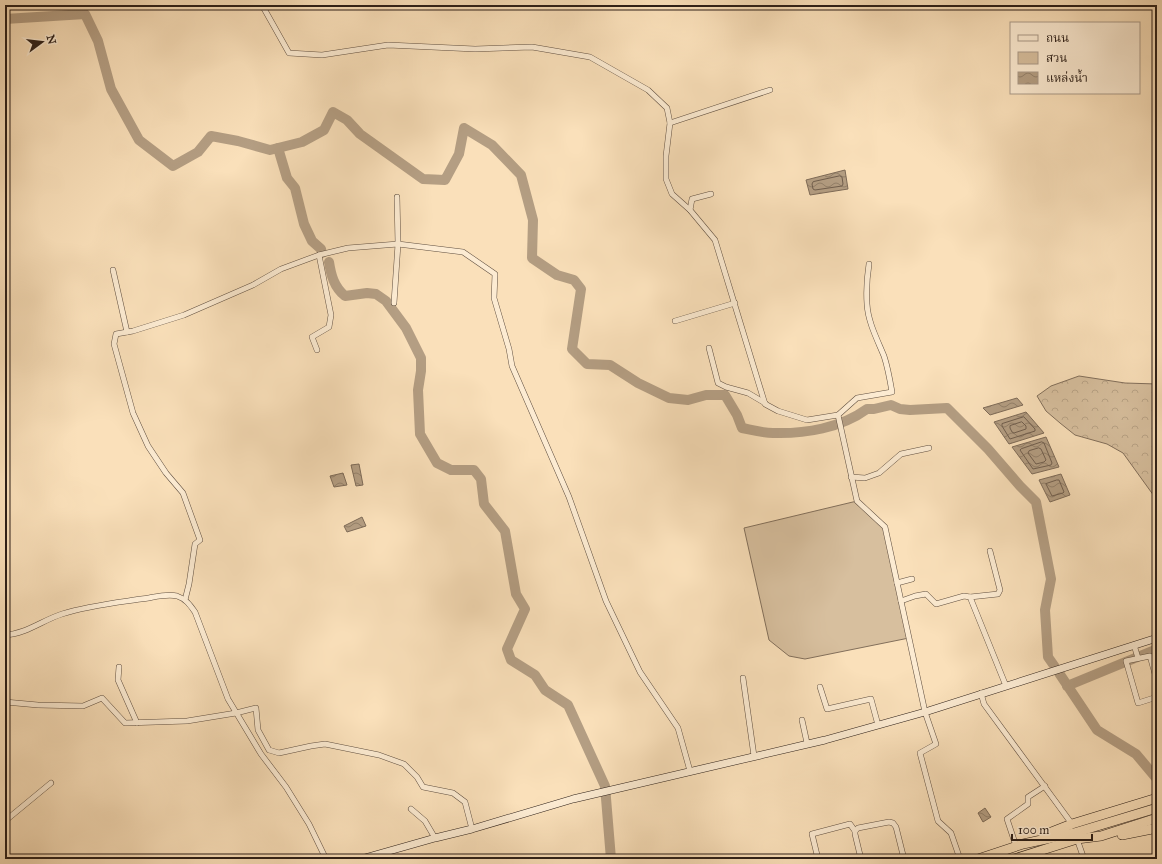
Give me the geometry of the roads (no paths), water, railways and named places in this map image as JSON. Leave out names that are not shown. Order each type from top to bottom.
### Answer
[{"type":"highway","points":[[1019,845],[1072,824],[1157,798]]},
{"type":"highway","points":[[978,859],[1157,802]]},
{"type":"highway","points":[[1019,845],[1074,833],[1157,808]]},
{"type":"highway","points":[[1104,836],[1157,818]]},
{"type":"highway","points":[[1014,859],[1077,839],[1104,836],[1157,823]]},
{"type":"highway","points":[[1104,836],[1110,837],[1157,828]]},
{"type":"street","points":[[262,5],[289,53],[322,54],[388,45],[475,49],[532,47],[590,57],[648,90],[667,108],[670,123],[666,156],[666,179],[672,194],[690,210],[715,240],[765,403]]},
{"type":"street","points":[[670,123],[770,90]]},
{"type":"street","points":[[690,210],[692,199],[711,194]]},
{"type":"street","points":[[394,303],[398,244],[397,197]]},
{"type":"street","points":[[185,600],[195,544],[200,540],[183,493],[166,473],[148,446],[133,413],[114,344],[116,334],[184,315],[253,285],[281,269],[319,255],[348,248],[398,244],[463,252],[495,274],[494,298],[510,349],[512,366],[569,497],[606,601],[640,672],[678,728],[690,771]]},
{"type":"street","points":[[317,350],[312,337],[329,327],[331,315],[319,255]]},
{"type":"street","points":[[710,348],[718,383],[726,387],[748,393],[778,411],[807,420],[838,415],[857,398],[892,392],[884,356],[876,340],[867,304],[867,278],[869,264]]},
{"type":"street","points":[[113,270],[127,332]]},
{"type":"street","points":[[675,321],[735,304]]},
{"type":"street","points":[[838,415],[857,501],[885,527],[925,712],[936,744],[920,753],[938,821],[951,833],[960,859]]},
{"type":"street","points":[[851,477],[865,478],[879,473],[901,454],[930,448]]},
{"type":"street","points":[[901,601],[926,594],[936,604],[964,596],[970,597],[998,594],[1000,590],[990,551]]},
{"type":"street","points":[[897,583],[912,579]]},
{"type":"street","points":[[5,635],[15,634],[62,614],[102,605],[164,596],[176,596],[185,600],[190,604],[194,612],[228,699],[260,754],[286,787],[309,824],[326,859]]},
{"type":"street","points":[[970,597],[1006,686]]},
{"type":"street","points":[[360,859],[472,829],[573,799],[825,740],[925,712],[1157,638]]},
{"type":"street","points":[[1134,645],[1137,656]]},
{"type":"street","points":[[1157,681],[1150,656],[1137,656],[1126,661],[1138,703],[1157,697]]},
{"type":"street","points":[[119,667],[118,680],[137,723]]},
{"type":"street","points":[[743,678],[754,756]]},
{"type":"street","points":[[820,687],[827,709],[871,699],[878,725]]},
{"type":"street","points":[[981,693],[984,704],[1072,824]]},
{"type":"street","points":[[5,702],[38,705],[83,706],[102,698],[125,723],[186,721],[236,713],[256,708],[258,730],[269,750],[279,753],[325,744],[379,755],[404,764],[417,777],[423,787],[453,794],[465,802],[472,829]]},
{"type":"street","points":[[802,720],[807,743]]},
{"type":"street","points":[[5,821],[51,783]]},
{"type":"street","points":[[1019,845],[1007,819],[1028,804],[1028,797],[1045,786]]},
{"type":"street","points":[[411,809],[425,821],[435,838]]},
{"type":"street","points":[[855,831],[858,828],[893,822],[896,827],[904,859]]},
{"type":"street","points":[[818,859],[812,834],[850,824],[855,831],[861,859]]},
{"type":"street","points":[[1077,839],[1084,859]]},
{"type":"water","points":[[845,170],[848,189],[810,195],[806,180]]},
{"type":"water","points":[[1017,398],[1023,405],[990,415],[983,408]]},
{"type":"water","points":[[1026,412],[1044,433],[1009,444],[994,422]]},
{"type":"water","points":[[1046,437],[1059,467],[1032,474],[1012,447]]},
{"type":"water","points":[[359,464],[363,485],[356,486],[351,465]]},
{"type":"water","points":[[343,473],[347,485],[334,487],[330,476]]},
{"type":"water","points":[[1061,474],[1070,495],[1050,502],[1039,480]]},
{"type":"water","points":[[362,517],[366,526],[347,532],[344,526]]},
{"type":"water","points":[[985,808],[991,817],[983,822],[978,813]]},
{"type":"waterway","points":[[5,19],[85,14],[98,41],[111,89],[139,140],[173,166],[198,152],[211,136],[238,141],[270,150],[302,142],[324,130],[333,112],[347,120],[360,134],[423,179],[445,180],[459,154],[464,128],[492,145],[521,175],[533,220],[532,258],[557,275],[574,280],[581,289],[572,349],[587,364],[610,365],[638,383],[669,398],[688,400],[706,395],[725,395],[737,415],[742,428],[769,433],[810,431],[846,421],[867,409],[891,405],[900,409],[910,410],[947,408],[988,449],[1036,502],[1051,579],[1045,610],[1048,657],[1055,667]]},
{"type":"waterway","points":[[278,148],[287,178],[295,188],[304,224],[312,241],[321,249],[322,253]]},
{"type":"waterway","points":[[329,262],[331,272],[338,289],[345,296],[367,293],[376,294],[386,301],[406,328],[421,358],[421,371],[418,390],[420,434],[437,463],[451,470],[474,470],[481,479],[484,504],[505,531],[516,594],[525,609],[507,649],[511,660],[535,675],[545,690],[568,705],[605,786],[611,859]]},
{"type":"waterway","points":[[1067,686],[1157,649]]},
{"type":"waterway","points":[[1059,673],[1097,730],[1136,754],[1157,779]]}]
